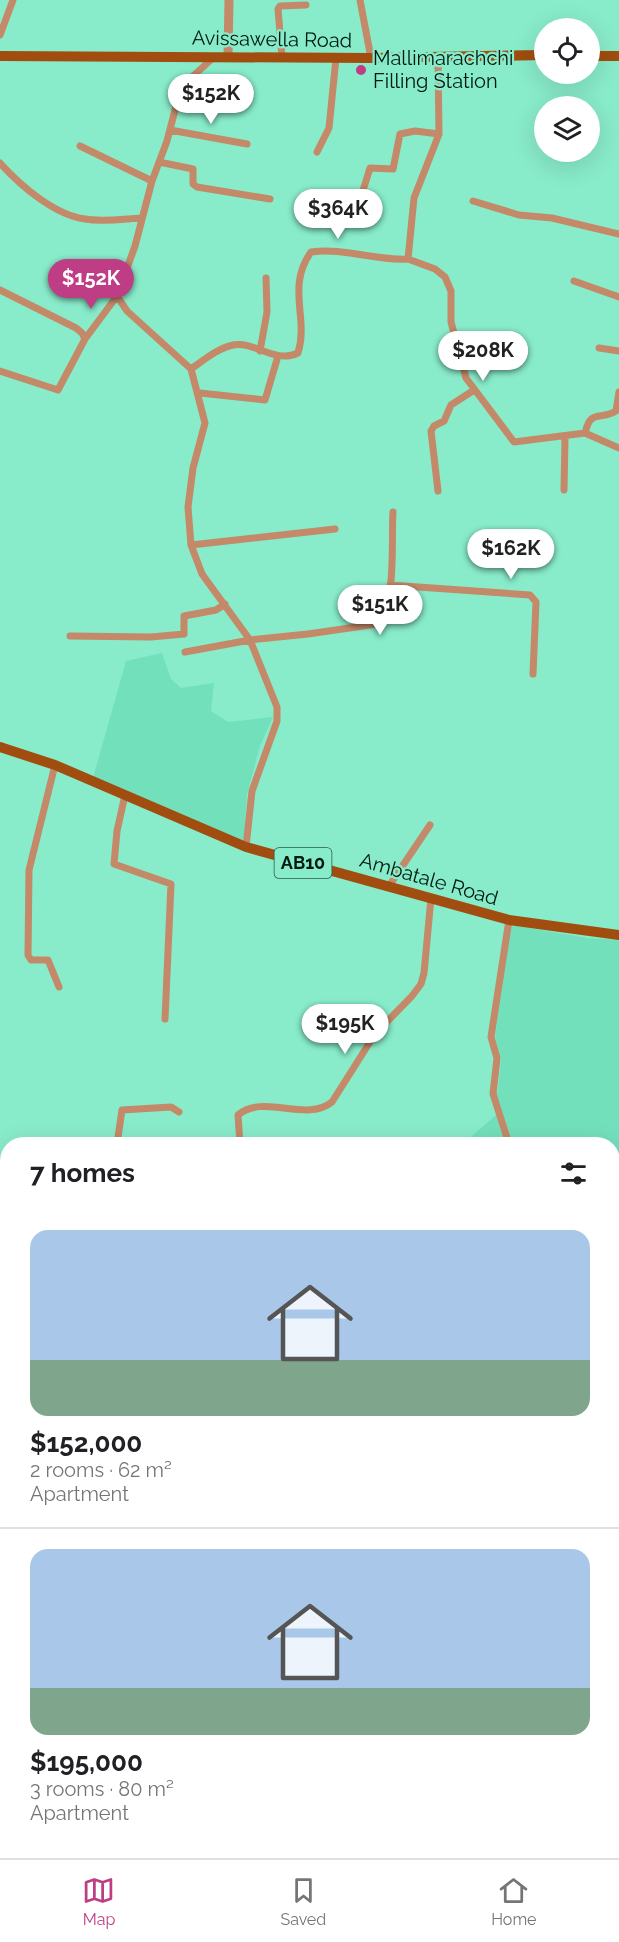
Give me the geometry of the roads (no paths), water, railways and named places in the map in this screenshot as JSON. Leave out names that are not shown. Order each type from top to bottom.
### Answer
[{"type":"main road","name":"Avissawella Road","points":[[0,56],[438,58],[534,55]]},
{"type":"main road","points":[[600,56],[619,56]]},
{"type":"main road","name":"Ambatale Road","points":[[0,747],[55,765],[246,847],[509,920],[619,934]]},
{"type":"street","points":[[0,35],[13,0]]},
{"type":"street","points":[[228,56],[229,0]]},
{"type":"street","points":[[360,0],[371,58]]},
{"type":"street","points":[[282,57],[278,9],[280,6],[306,5]]},
{"type":"street","points":[[0,370],[58,390],[85,339],[117,296],[135,246],[141,218],[170,130],[181,87],[214,57]]},
{"type":"street","points":[[317,152],[329,128],[336,58]]},
{"type":"street","points":[[408,259],[414,198],[439,134],[438,58]]},
{"type":"street","points":[[170,130],[247,144]]},
{"type":"street","points":[[361,197],[370,168],[393,169],[400,134],[415,131],[439,134]]},
{"type":"street","points":[[80,146],[152,181]]},
{"type":"street","points":[[159,162],[193,169],[193,184],[198,187],[270,199]]},
{"type":"street","points":[[0,164],[26,187],[54,206],[76,217],[104,220],[141,218]]},
{"type":"street","points":[[473,201],[519,215],[552,218],[619,234]]},
{"type":"street","points":[[191,369],[231,345],[278,356],[295,355],[300,348],[298,286],[303,263],[311,252],[323,250],[391,260],[408,259],[435,269],[446,277],[451,291],[452,322],[466,378],[514,441],[585,433],[619,448]]},
{"type":"street","points":[[260,351],[267,312],[266,278]]},
{"type":"street","points":[[574,281],[619,297]]},
{"type":"street","points":[[0,290],[76,328],[85,339]]},
{"type":"street","points":[[117,296],[127,311],[191,369],[200,393],[205,423],[193,468],[188,507],[191,545],[202,574],[250,640],[278,714],[252,791],[246,847]]},
{"type":"street","points":[[598,348],[619,351]]},
{"type":"street","points":[[200,393],[265,399],[278,356]]},
{"type":"street","points":[[438,490],[431,431],[434,426],[444,421],[451,405],[474,390]]},
{"type":"street","points":[[585,433],[592,416],[616,411],[619,392]]},
{"type":"street","points":[[564,490],[565,437]]},
{"type":"street","points":[[185,652],[250,640],[370,627],[383,618],[390,585],[393,512]]},
{"type":"street","points":[[191,545],[335,529]]},
{"type":"street","points":[[390,585],[530,595],[536,602],[533,674]]},
{"type":"street","points":[[70,636],[151,637],[184,634],[184,616],[216,610],[225,604]]},
{"type":"street","points":[[55,765],[33,851],[27,908],[28,955],[31,960],[48,960],[51,963],[59,987]]},
{"type":"street","points":[[125,795],[117,831],[114,864],[171,884],[165,1019]]},
{"type":"street","points":[[389,886],[430,825]]},
{"type":"street","points":[[240,1137],[238,1115],[244,1109],[256,1107],[315,1109],[325,1108],[332,1102],[375,1034],[421,984],[431,898]]},
{"type":"street","points":[[507,1137],[493,1094],[497,1058],[491,1037],[509,920]]},
{"type":"street","points":[[118,1137],[122,1110],[171,1107],[179,1112]]},
{"type":"place","name":"Mallimarachchi Filling Station","points":[[361,70]]}]
